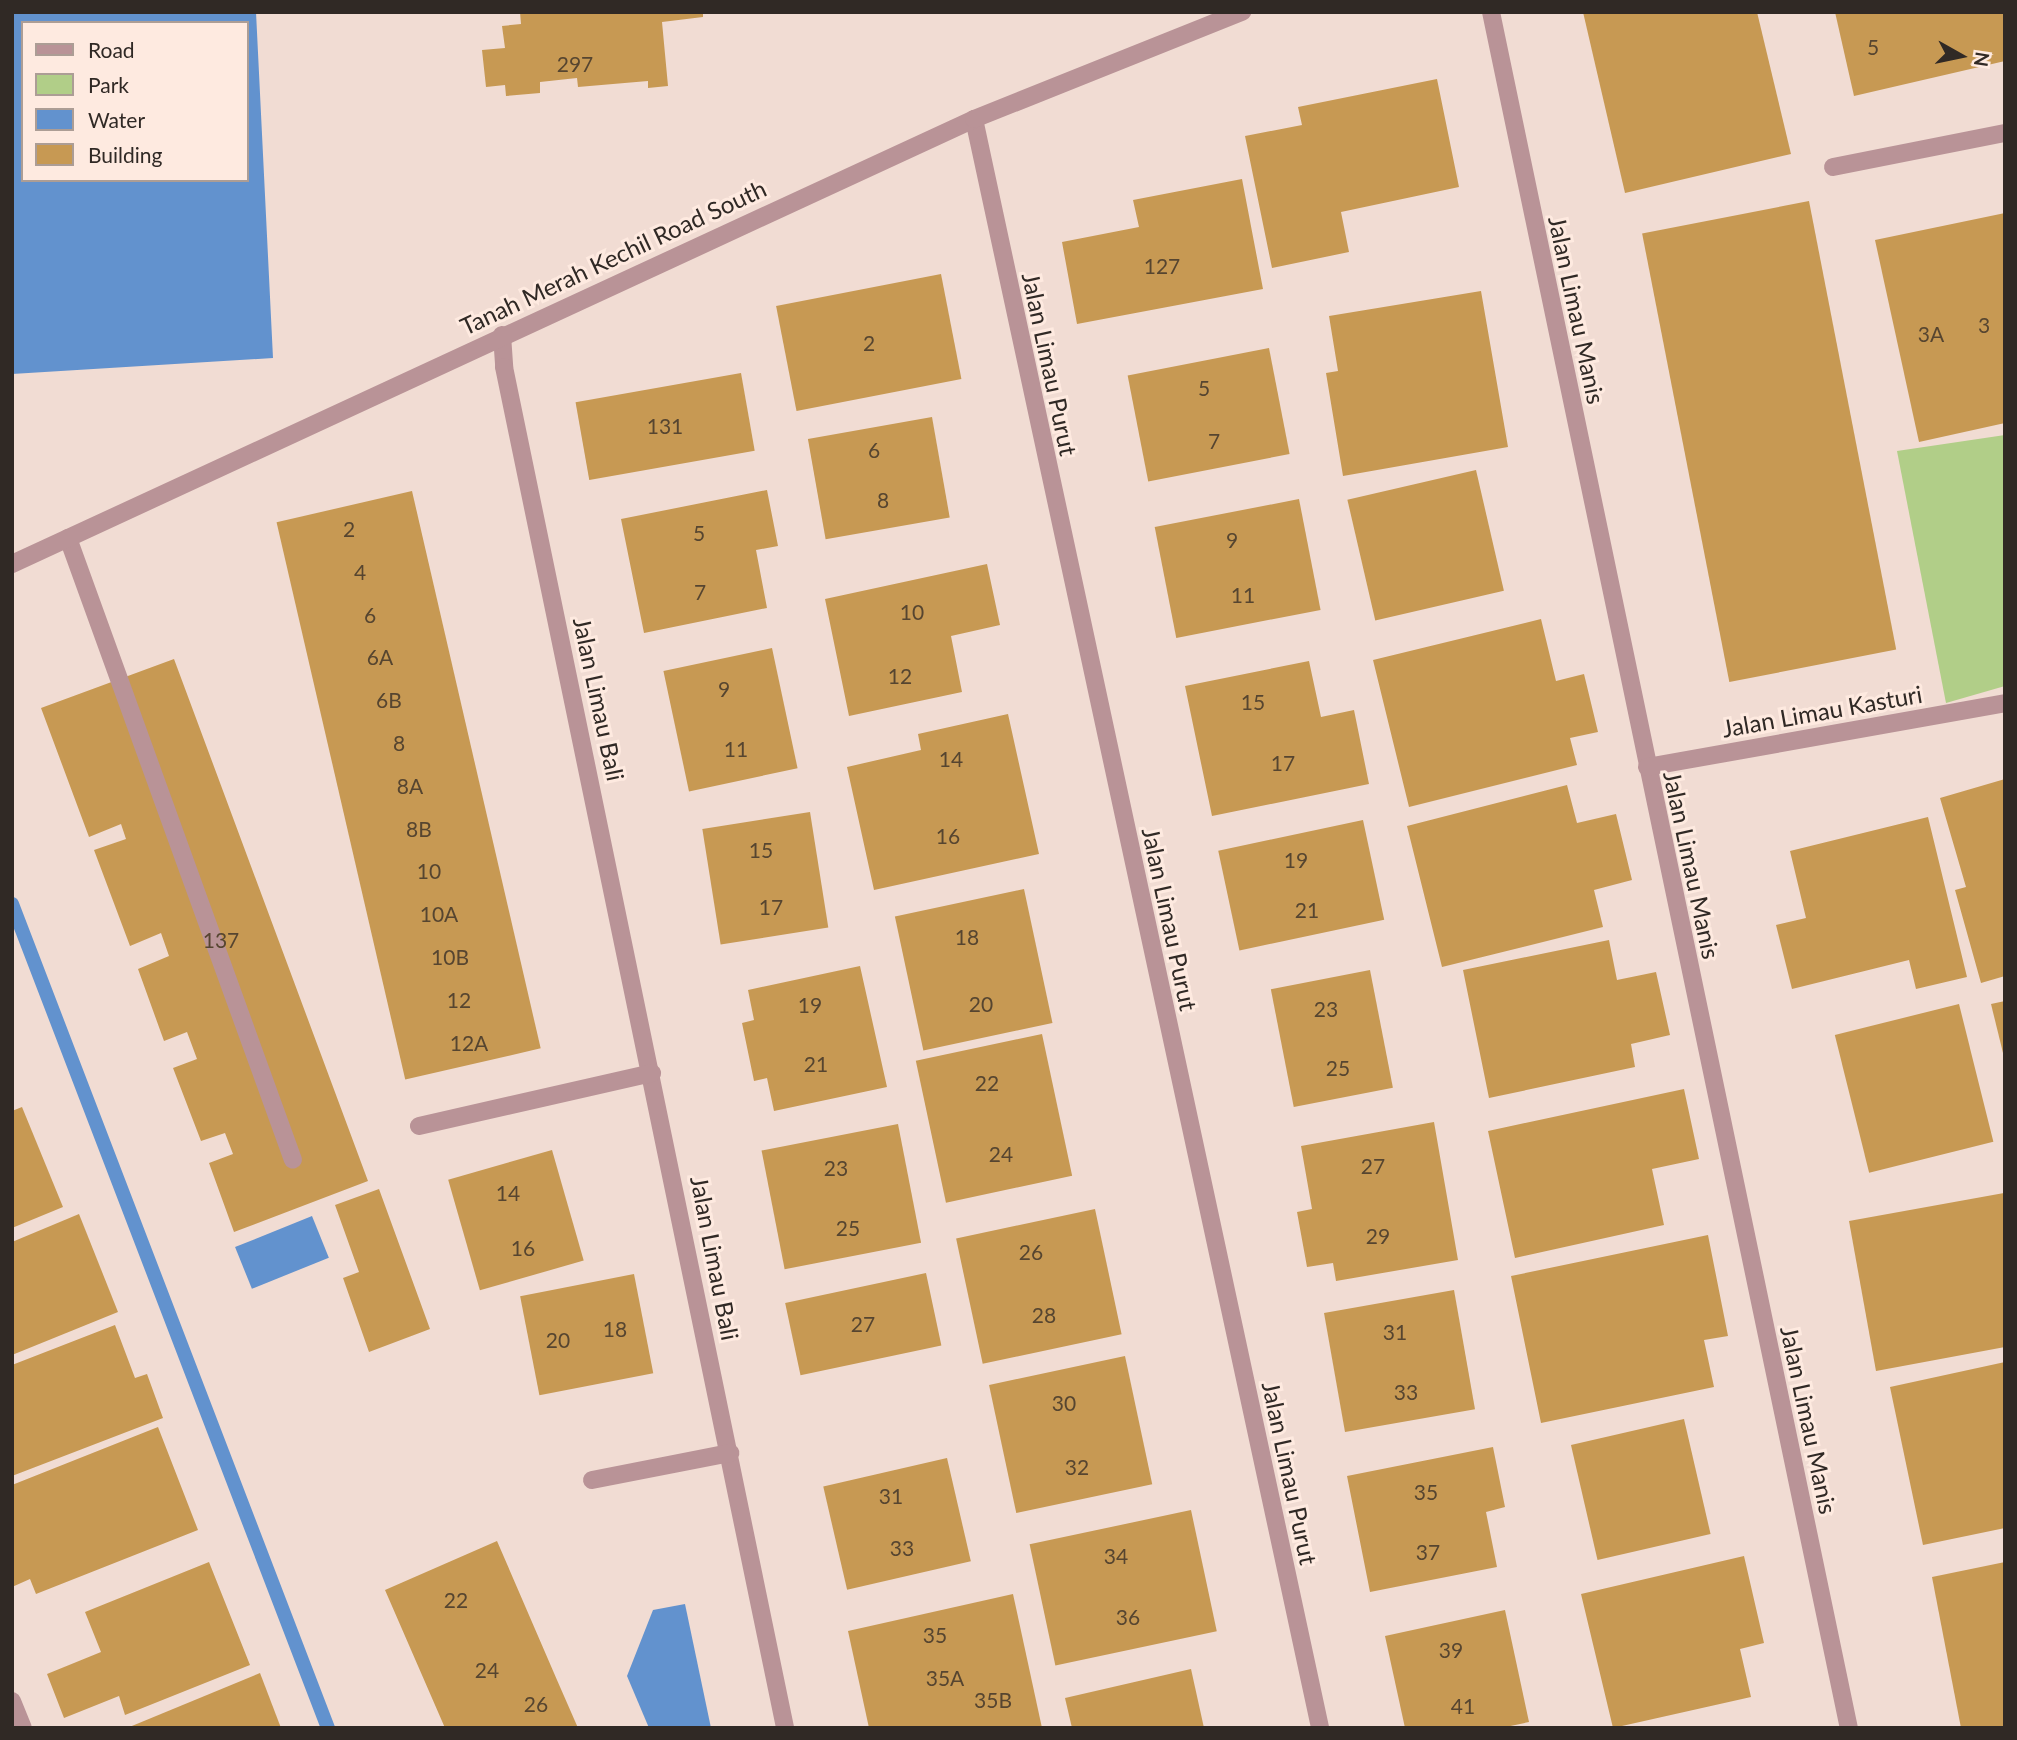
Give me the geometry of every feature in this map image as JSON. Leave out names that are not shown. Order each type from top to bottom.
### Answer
[{"type":"street","name":"Tanah Merah Kechil Road South","points":[[12,564],[502,335],[974,119],[1242,12]]},
{"type":"street","name":"Jalan Limau Manis","points":[[1491,12],[1849,1728]]},
{"type":"street","name":"Jalan Limau Purut","points":[[974,119],[1320,1728]]},
{"type":"street","points":[[1833,167],[2005,132]]},
{"type":"street","name":"Jalan Limau Bali","points":[[502,335],[504,367],[786,1728]]},
{"type":"street","points":[[68,538],[293,1160]]},
{"type":"street","name":"Jalan Limau Kasturi","points":[[1647,767],[2005,703]]},
{"type":"street","points":[[419,1126],[652,1073]]},
{"type":"street","points":[[592,1480],[730,1454]]},
{"type":"street","points":[[12,1701],[23,1728]]},
{"type":"green space","points":[[2005,435],[2005,686],[1946,703],[1897,451]]},
{"type":"water","points":[[12,12],[256,12],[273,358],[12,374]]},
{"type":"water","points":[[312,1216],[329,1258],[252,1289],[235,1247]]},
{"type":"water","points":[[685,1604],[711,1728],[649,1728],[627,1676],[653,1610]]},
{"type":"building","points":[[520,12],[703,12],[703,17],[662,22],[668,86],[648,88],[648,81],[578,87],[577,78],[540,82],[540,93],[506,96],[505,85],[486,87],[482,50],[505,48],[502,26],[521,24]]},
{"type":"building","points":[[1583,12],[1757,12],[1791,154],[1625,193]]},
{"type":"building","points":[[1835,12],[2005,12],[2005,61],[1854,96]]},
{"type":"building","points":[[1437,79],[1459,187],[1341,212],[1349,252],[1272,268],[1245,136],[1302,125],[1298,107]]},
{"type":"building","points":[[1242,179],[1263,289],[1077,324],[1062,242],[1139,227],[1133,200]]},
{"type":"building","points":[[1809,201],[1896,650],[1729,682],[1642,233]]},
{"type":"building","points":[[2005,213],[2005,423],[1919,442],[1875,240]]},
{"type":"building","points":[[941,274],[961,379],[797,411],[776,306]]},
{"type":"building","points":[[1481,291],[1508,447],[1343,476],[1326,373],[1338,371],[1329,316]]},
{"type":"building","points":[[1269,348],[1290,454],[1148,481],[1128,375]]},
{"type":"building","points":[[741,373],[755,451],[589,480],[576,402]]},
{"type":"building","points":[[932,417],[950,517],[826,539],[808,439]]},
{"type":"building","points":[[1476,470],[1504,591],[1375,621],[1347,500]]},
{"type":"building","points":[[767,490],[778,546],[756,550],[767,608],[644,633],[621,519]]},
{"type":"building","points":[[412,491],[541,1048],[405,1080],[277,522]]},
{"type":"building","points":[[1299,499],[1321,610],[1176,638],[1155,527]]},
{"type":"building","points":[[987,564],[1000,625],[951,636],[962,692],[849,716],[825,599]]},
{"type":"building","points":[[1541,619],[1556,681],[1584,674],[1598,732],[1570,738],[1577,765],[1409,807],[1373,660]]},
{"type":"building","points":[[772,648],[798,768],[689,791],[663,671]]},
{"type":"building","points":[[174,659],[368,1181],[234,1232],[209,1163],[233,1154],[225,1133],[201,1141],[173,1068],[197,1059],[187,1032],[164,1041],[138,969],[169,956],[161,933],[130,946],[94,850],[126,839],[121,824],[89,837],[41,708]]},
{"type":"building","points":[[1309,661],[1321,717],[1354,710],[1369,784],[1212,816],[1185,686]]},
{"type":"building","points":[[1008,714],[1039,854],[874,890],[847,767],[921,750],[918,734]]},
{"type":"building","points":[[2005,779],[2005,976],[1981,983],[1955,890],[1966,887],[1940,798]]},
{"type":"building","points":[[1567,785],[1577,823],[1616,814],[1632,880],[1594,890],[1603,927],[1442,967],[1407,826]]},
{"type":"building","points":[[810,812],[828,928],[721,945],[702,829]]},
{"type":"building","points":[[1928,817],[1967,977],[1916,989],[1909,960],[1792,989],[1776,925],[1806,918],[1790,851]]},
{"type":"building","points":[[1363,820],[1384,920],[1239,951],[1218,851]]},
{"type":"building","points":[[1024,889],[1052,1023],[923,1050],[895,916]]},
{"type":"building","points":[[1609,940],[1617,980],[1656,972],[1670,1035],[1631,1044],[1635,1067],[1489,1098],[1463,970]]},
{"type":"building","points":[[860,966],[887,1087],[774,1111],[767,1078],[754,1081],[742,1023],[754,1020],[748,990]]},
{"type":"building","points":[[1370,970],[1393,1088],[1294,1107],[1271,989]]},
{"type":"building","points":[[2005,1001],[2005,1057],[2004,1057],[1991,1004]]},
{"type":"building","points":[[1959,1004],[1993,1142],[1869,1173],[1835,1035]]},
{"type":"building","points":[[1042,1034],[1072,1176],[946,1203],[916,1061]]},
{"type":"building","points":[[1684,1089],[1699,1159],[1652,1169],[1664,1225],[1515,1258],[1488,1131]]},
{"type":"building","points":[[22,1107],[63,1207],[12,1228],[12,1111]]},
{"type":"building","points":[[1434,1122],[1458,1260],[1336,1281],[1333,1263],[1307,1267],[1297,1212],[1312,1209],[1301,1146]]},
{"type":"building","points":[[898,1124],[921,1243],[785,1269],[762,1151]]},
{"type":"building","points":[[552,1150],[584,1261],[480,1290],[448,1180]]},
{"type":"building","points":[[379,1189],[430,1329],[369,1352],[343,1278],[359,1272],[335,1205]]},
{"type":"building","points":[[2004,1193],[2005,1347],[1876,1371],[1849,1221]]},
{"type":"building","points":[[1095,1209],[1122,1334],[983,1364],[956,1239]]},
{"type":"building","points":[[79,1214],[118,1312],[12,1355],[12,1242]]},
{"type":"building","points":[[1708,1235],[1728,1336],[1704,1340],[1714,1387],[1541,1423],[1511,1276]]},
{"type":"building","points":[[926,1273],[941,1345],[801,1375],[785,1303]]},
{"type":"building","points":[[634,1274],[653,1373],[539,1395],[520,1296]]},
{"type":"building","points":[[1454,1290],[1475,1409],[1345,1432],[1324,1313]]},
{"type":"building","points":[[115,1325],[135,1378],[147,1374],[163,1418],[12,1476],[12,1365]]},
{"type":"building","points":[[1125,1356],[1152,1484],[1016,1513],[989,1385]]},
{"type":"building","points":[[2005,1362],[2005,1528],[1923,1545],[1890,1387]]},
{"type":"building","points":[[1684,1419],[1711,1534],[1598,1560],[1571,1445]]},
{"type":"building","points":[[158,1427],[198,1530],[36,1594],[30,1579],[12,1587],[12,1485]]},
{"type":"building","points":[[1493,1447],[1505,1507],[1486,1512],[1497,1567],[1370,1592],[1347,1476]]},
{"type":"building","points":[[947,1458],[971,1561],[847,1590],[823,1487]]},
{"type":"building","points":[[1191,1510],[1217,1631],[1055,1666],[1030,1544]]},
{"type":"building","points":[[497,1541],[578,1728],[445,1728],[385,1590]]},
{"type":"building","points":[[1744,1556],[1764,1643],[1740,1649],[1751,1697],[1613,1728],[1581,1594]]},
{"type":"building","points":[[209,1562],[250,1665],[125,1715],[119,1696],[64,1718],[47,1674],[101,1652],[85,1612]]},
{"type":"building","points":[[2005,1562],[2005,1727],[1961,1728],[1932,1577]]},
{"type":"building","points":[[1013,1594],[1042,1728],[869,1728],[848,1631]]},
{"type":"building","points":[[1505,1610],[1529,1722],[1501,1728],[1405,1728],[1385,1636]]},
{"type":"building","points":[[1191,1669],[1204,1728],[1072,1728],[1065,1698]]},
{"type":"building","points":[[260,1673],[281,1728],[127,1728]]},
{"type":"waterway","points":[[12,904],[328,1728]]}]
